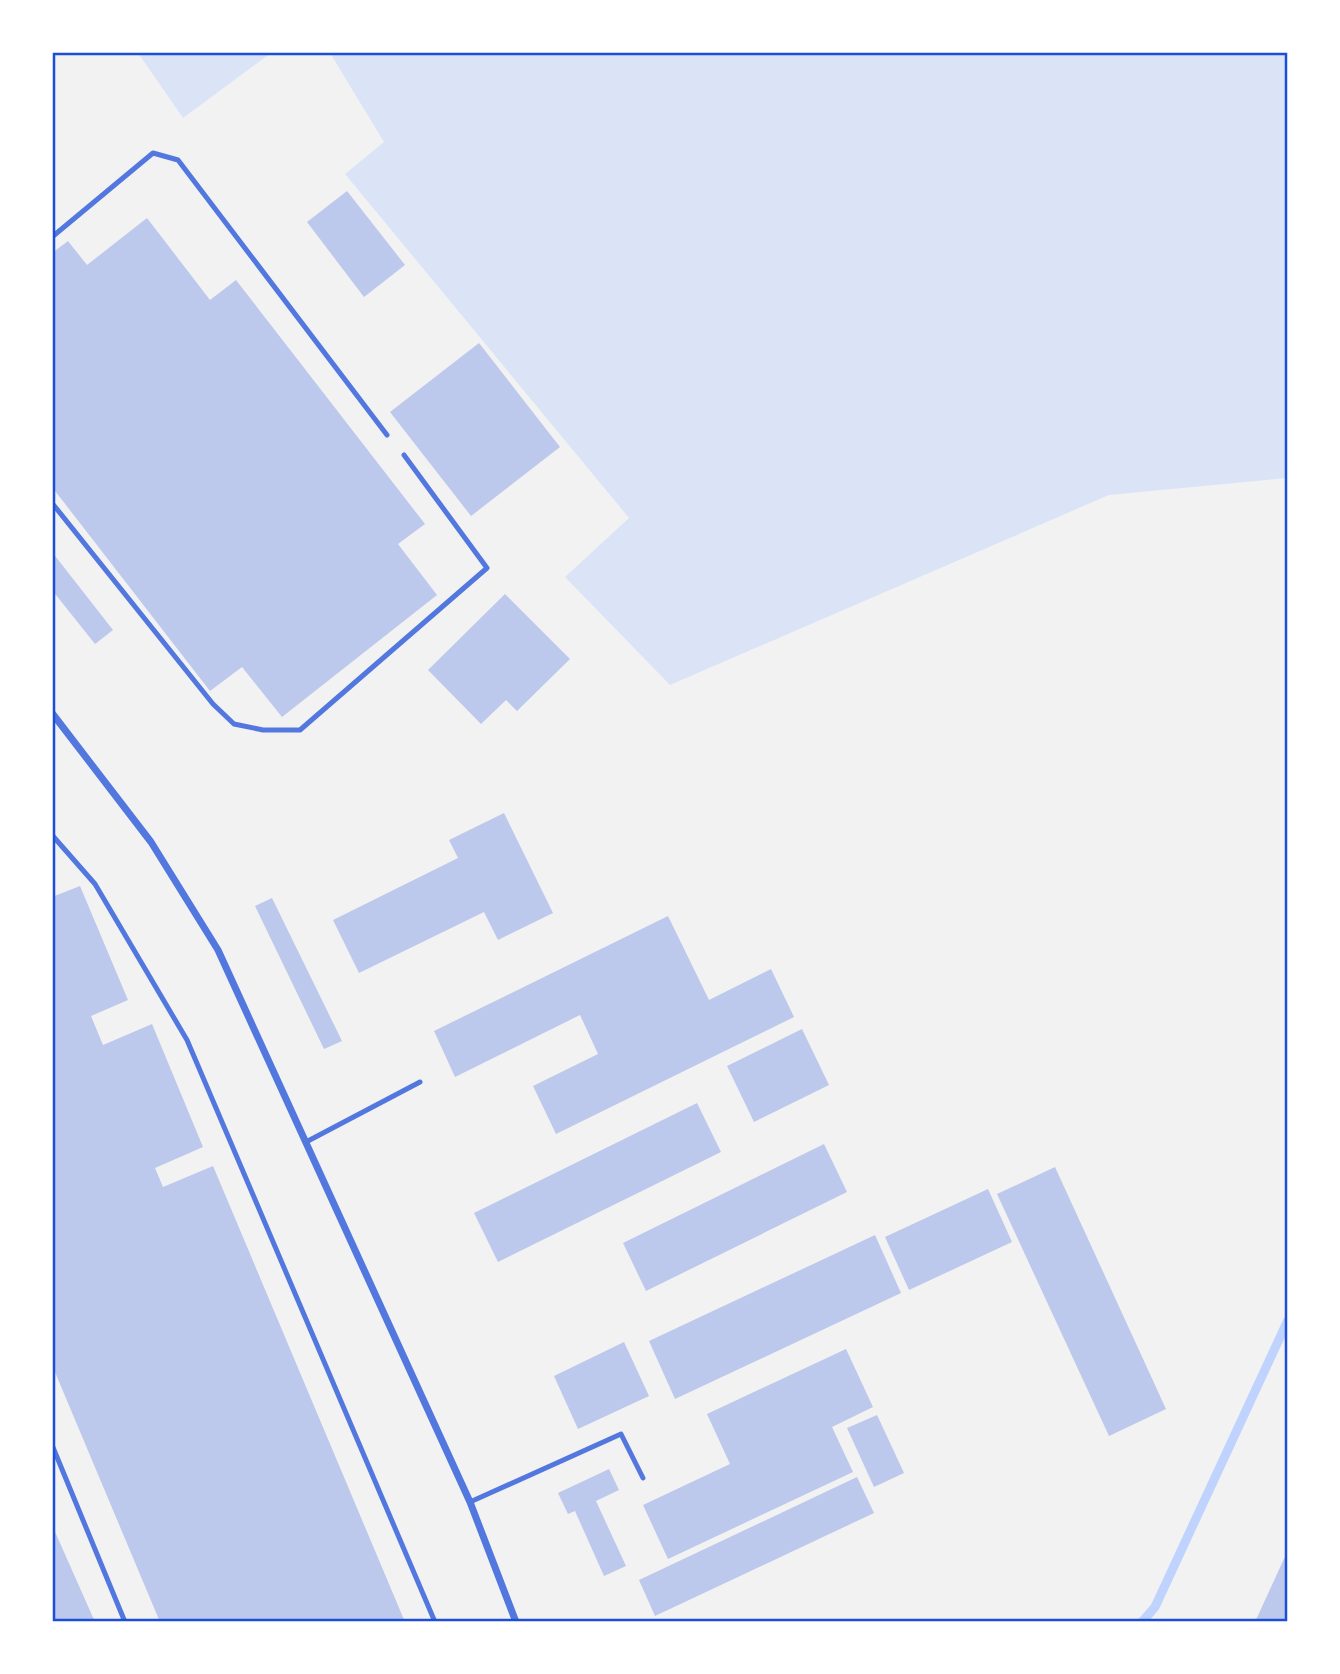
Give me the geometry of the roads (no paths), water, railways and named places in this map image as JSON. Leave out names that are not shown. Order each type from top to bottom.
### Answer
[{"type":"street","points":[[52,713],[151,842],[218,950],[470,1502],[516,1622]]},
{"type":"lane","points":[[52,237],[153,153],[178,160],[387,435]]},
{"type":"lane","points":[[52,503],[214,704],[234,724],[263,730],[300,730],[486,568],[404,455]]},
{"type":"lane","points":[[52,835],[94,884],[187,1040],[435,1622]]},
{"type":"lane","points":[[306,1142],[419,1082]]},
{"type":"lane","points":[[470,1502],[621,1434],[643,1478]]},
{"type":"lane","points":[[52,1445],[125,1622]]},
{"type":"waterway","points":[[1142,1622],[1155,1607],[1288,1320]]}]
